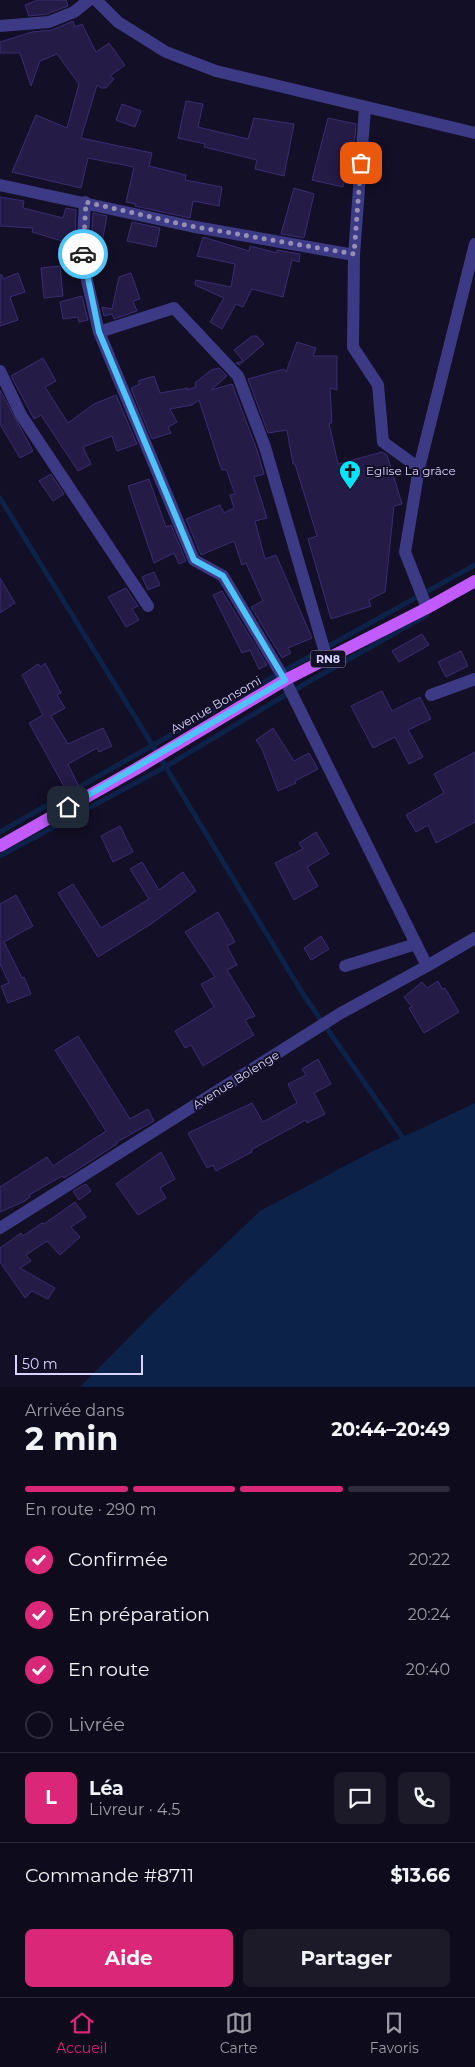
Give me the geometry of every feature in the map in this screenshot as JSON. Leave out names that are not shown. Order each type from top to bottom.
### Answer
[{"type":"main road","name":"Avenue Bonsomi","points":[[0,846],[136,769],[285,680],[427,608],[475,581]]},
{"type":"street","points":[[0,26],[49,22],[74,12],[89,0]]},
{"type":"street","points":[[96,0],[118,22],[166,52],[216,71],[475,133]]},
{"type":"street","points":[[365,108],[354,254],[353,347],[378,385],[383,442],[419,468]]},
{"type":"street","points":[[0,185],[86,202],[190,226],[354,254]]},
{"type":"street","points":[[86,202],[82,259],[99,332],[194,560],[223,576],[285,680],[427,966]]},
{"type":"street","points":[[427,608],[405,552],[419,468],[475,244]]},
{"type":"street","points":[[99,332],[174,308],[238,376],[265,448],[327,659]]},
{"type":"street","points":[[0,371],[21,414],[148,606]]},
{"type":"street","points":[[431,695],[475,679]]},
{"type":"street","name":"Avenue Bolenge","points":[[0,1228],[341,1013],[475,938]]},
{"type":"street","points":[[345,966],[416,944]]},
{"type":"water","points":[[475,1103],[475,1387],[80,1387],[155,1311],[260,1211],[373,1151]]},
{"type":"building","points":[[38,0],[66,0],[68,6],[47,14],[29,16],[25,5]]},
{"type":"building","points":[[73,21],[75,27],[82,24],[96,52],[109,43],[125,65],[110,76],[114,79],[106,88],[101,88],[97,85],[81,138],[152,153],[149,166],[186,175],[185,180],[222,187],[219,206],[193,201],[190,218],[135,206],[136,204],[126,202],[134,167],[88,158],[81,188],[12,172],[36,115],[67,128],[79,84],[57,54],[40,61],[31,86],[20,53],[0,53],[0,42],[32,32],[52,30]]},
{"type":"building","points":[[186,101],[203,104],[198,127],[248,139],[254,118],[294,124],[284,176],[255,169],[257,160],[204,147],[205,144],[178,138]]},
{"type":"building","points":[[122,104],[141,111],[135,127],[116,120]]},
{"type":"building","points":[[328,118],[356,124],[355,137],[343,187],[312,180]]},
{"type":"building","points":[[294,188],[314,194],[304,238],[281,234]]},
{"type":"building","points":[[0,197],[24,201],[23,208],[63,218],[66,208],[76,210],[75,245],[32,232],[33,228],[0,226]]},
{"type":"building","points":[[93,213],[107,216],[101,248],[91,247]]},
{"type":"building","points":[[132,222],[160,228],[156,247],[127,241]]},
{"type":"building","points":[[203,237],[249,251],[250,246],[277,253],[277,250],[300,254],[299,262],[292,260],[283,297],[252,289],[243,307],[236,304],[222,329],[210,322],[224,298],[195,285],[196,280],[231,287],[235,264],[197,256]]},
{"type":"building","points":[[60,266],[63,296],[44,298],[41,268]]},
{"type":"building","points":[[18,273],[25,292],[10,297],[18,320],[0,326],[0,275],[2,275],[3,279]]},
{"type":"building","points":[[131,273],[140,299],[133,301],[137,311],[114,319],[112,314],[104,316],[102,307],[112,309],[119,277]]},
{"type":"building","points":[[82,296],[88,320],[79,322],[78,317],[63,319],[60,302]]},
{"type":"building","points":[[252,336],[257,336],[264,344],[239,365],[236,363],[243,361],[234,350]]},
{"type":"building","points":[[297,342],[316,348],[313,356],[337,356],[337,390],[330,388],[332,423],[329,423],[338,464],[382,452],[387,455],[402,504],[394,506],[385,592],[369,600],[371,606],[331,619],[308,539],[317,536],[295,464],[293,464],[287,430],[268,433],[248,379],[284,369],[286,372]]},
{"type":"building","points":[[43,358],[56,381],[45,387],[68,423],[94,404],[116,395],[137,444],[117,451],[112,436],[83,447],[91,464],[78,471],[41,415],[34,419],[11,376]]},
{"type":"building","points":[[219,368],[227,376],[211,390],[232,384],[264,474],[254,477],[267,518],[255,521],[265,559],[276,555],[312,638],[288,648],[291,653],[282,658],[251,607],[263,601],[246,563],[242,565],[234,541],[201,555],[186,519],[220,505],[224,513],[234,508],[230,495],[235,494],[226,469],[222,470],[199,400],[192,405],[170,409],[177,422],[168,427],[171,433],[152,439],[131,388],[140,384],[138,381],[154,376],[160,393],[188,388],[187,390],[196,387],[195,383],[211,370]]},
{"type":"building","points":[[0,390],[33,451],[20,458],[0,424]]},
{"type":"building","points":[[51,474],[64,494],[53,501],[39,481]]},
{"type":"building","points":[[149,479],[166,527],[171,525],[186,561],[179,564],[174,553],[154,563],[128,486]]},
{"type":"building","points":[[154,572],[160,585],[148,590],[142,577]]},
{"type":"building","points":[[0,578],[15,603],[0,613]]},
{"type":"building","points":[[126,588],[138,606],[132,609],[139,620],[126,627],[108,597]]},
{"type":"building","points":[[222,591],[267,665],[259,669],[250,650],[242,653],[213,595]]},
{"type":"building","points":[[422,634],[429,645],[399,662],[392,651]]},
{"type":"building","points":[[461,651],[468,666],[446,677],[438,662]]},
{"type":"building","points":[[45,663],[61,693],[57,695],[65,708],[51,716],[68,744],[103,728],[112,746],[99,752],[97,748],[68,764],[81,791],[70,797],[29,723],[43,715],[22,675],[38,664],[41,667]]},
{"type":"building","points":[[382,691],[392,711],[420,697],[431,719],[408,730],[423,757],[409,764],[395,737],[373,748],[351,706]]},
{"type":"building","points":[[273,728],[294,761],[309,753],[318,769],[295,781],[296,783],[278,791],[262,749],[256,740]]},
{"type":"building","points":[[475,752],[475,822],[436,843],[428,825],[416,832],[406,815],[444,793],[434,774]]},
{"type":"building","points":[[120,826],[133,852],[113,862],[101,836]]},
{"type":"building","points":[[316,832],[329,854],[307,867],[318,886],[294,900],[275,863],[303,849],[299,843]]},
{"type":"building","points":[[142,862],[159,890],[183,872],[196,891],[151,924],[98,957],[58,893],[73,884],[101,928],[149,899],[130,869]]},
{"type":"building","points":[[16,895],[33,926],[4,942],[22,978],[24,977],[31,994],[8,1003],[1,986],[9,983],[0,964],[0,904]]},
{"type":"building","points":[[218,912],[235,942],[227,946],[237,965],[227,970],[255,1016],[245,1020],[254,1035],[203,1066],[191,1045],[185,1048],[175,1031],[214,1007],[201,984],[215,977],[185,932]]},
{"type":"building","points":[[321,936],[329,949],[311,960],[304,948]]},
{"type":"building","points":[[438,981],[442,989],[445,988],[459,1012],[424,1033],[409,1008],[412,1007],[404,997],[422,982],[427,988]]},
{"type":"building","points":[[78,1036],[130,1119],[148,1109],[154,1121],[117,1142],[117,1144],[64,1178],[62,1176],[29,1195],[30,1197],[23,1202],[0,1212],[0,1187],[47,1157],[53,1166],[106,1131],[55,1050]]},
{"type":"building","points":[[318,1059],[331,1084],[314,1093],[325,1114],[307,1123],[306,1120],[216,1171],[213,1165],[207,1168],[188,1133],[252,1103],[263,1122],[297,1103],[288,1084],[306,1075],[302,1069]]},
{"type":"building","points":[[161,1152],[175,1179],[160,1188],[166,1198],[138,1215],[116,1184]]},
{"type":"building","points":[[86,1184],[91,1191],[79,1200],[73,1191]]},
{"type":"building","points":[[75,1202],[86,1217],[71,1227],[80,1237],[60,1255],[47,1241],[26,1255],[31,1261],[20,1268],[55,1288],[48,1299],[32,1291],[25,1298],[0,1262],[0,1248],[21,1233],[23,1236],[42,1223],[44,1224]]},
{"type":"waterway","points":[[0,498],[303,994],[405,1141]]},
{"type":"waterway","points":[[0,832],[278,674],[475,565]]},
{"type":"waterway","points":[[0,856],[165,767],[289,693],[427,615]]},
{"type":"way so far","points":[[83,254],[86,202],[190,226],[354,254],[361,163]]},
{"type":"place","name":"Eglise La grâce","points":[[350,490]]},
{"type":"route","points":[[68,807],[136,769],[285,680],[223,576],[194,560],[99,332],[82,259],[83,254]]}]
